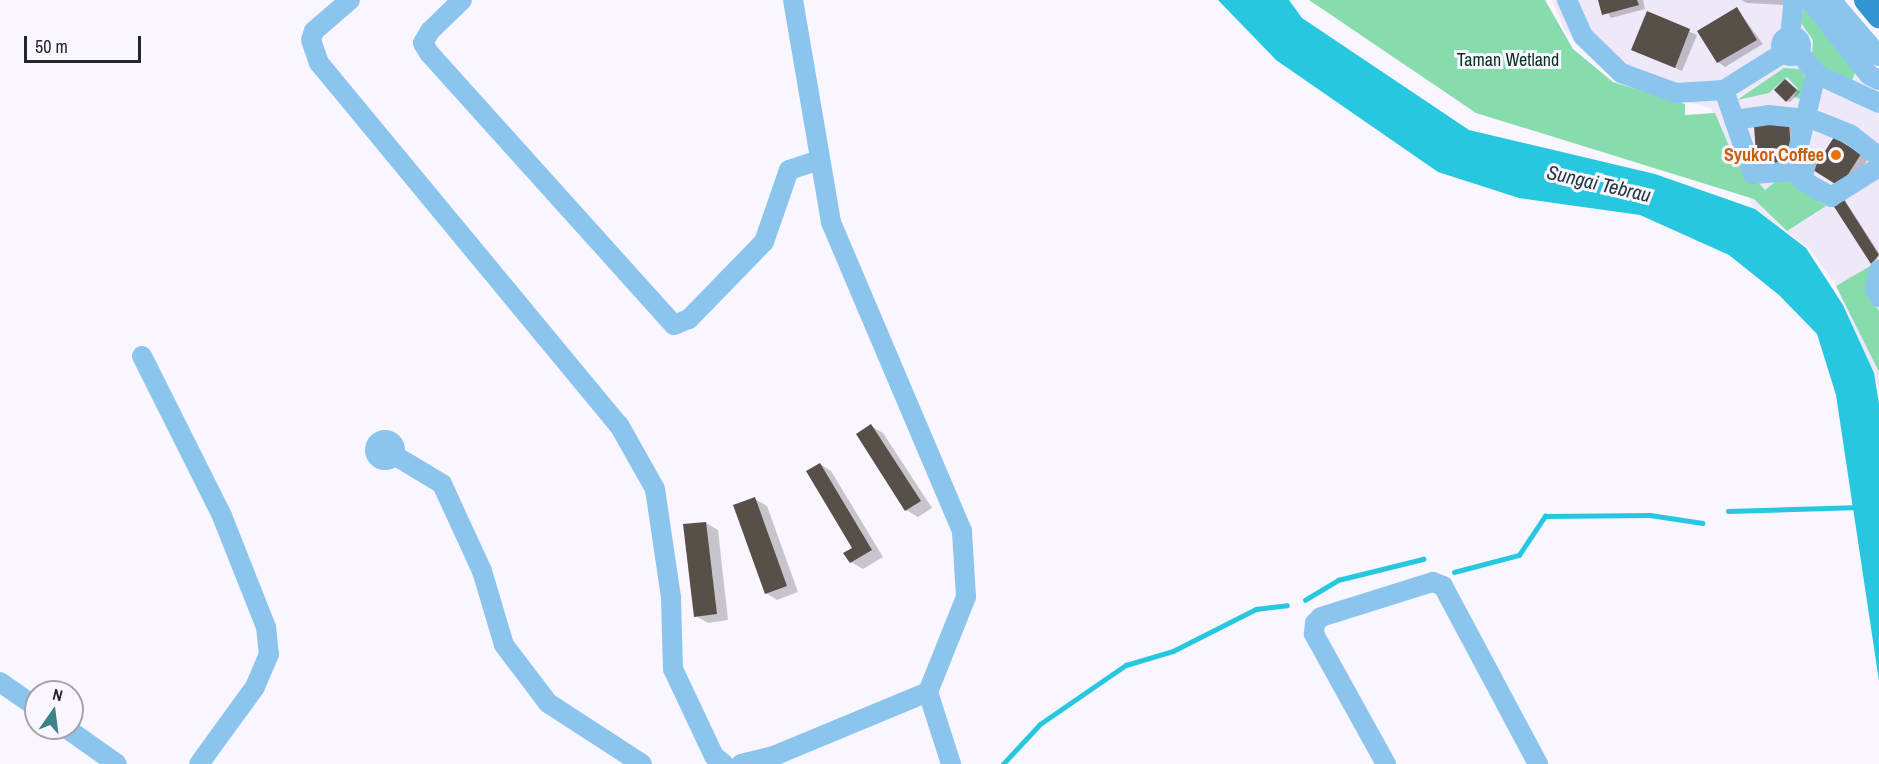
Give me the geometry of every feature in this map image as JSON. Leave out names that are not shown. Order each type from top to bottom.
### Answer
[{"type":"main road","points":[[1866,0],[1879,16]]},
{"type":"street","points":[[350,0],[314,31],[319,63],[619,425],[655,489],[671,598],[673,669],[714,756],[724,764]]},
{"type":"street","points":[[462,0],[430,31],[423,43],[429,53],[674,325],[689,319],[764,242],[789,170],[819,160]]},
{"type":"street","points":[[793,0],[831,222],[852,280],[965,547],[966,597],[928,692],[951,764]]},
{"type":"street","points":[[1567,0],[1583,36],[1621,73],[1676,93],[1724,90],[1791,47]]},
{"type":"street","points":[[1794,0],[1791,47],[1822,77],[1879,103]]},
{"type":"street","points":[[1810,0],[1869,75],[1879,80]]},
{"type":"street","points":[[1831,0],[1879,56]]},
{"type":"street","points":[[1822,77],[1802,180],[1831,197],[1879,167]]},
{"type":"street","points":[[1724,90],[1753,174],[1793,171],[1812,120]]},
{"type":"street","points":[[1734,120],[1769,115],[1812,120],[1851,135],[1879,157]]},
{"type":"street","points":[[1879,270],[1875,290],[1879,297]]},
{"type":"street","points":[[142,356],[222,516],[266,627],[269,654],[255,687],[200,764]]},
{"type":"street","points":[[394,455],[442,484],[482,571],[504,645],[548,703],[642,764]]},
{"type":"street","points":[[1386,764],[1314,634],[1315,623],[1321,617],[1433,582],[1443,586],[1538,764]]},
{"type":"street","points":[[0,682],[24,699]]},
{"type":"street","points":[[741,764],[776,755],[928,692]]},
{"type":"street","points":[[83,740],[117,764]]},
{"type":"shaded area","points":[[1552,0],[1825,0],[1879,70],[1879,388],[1835,283],[1808,247],[1753,207],[1711,108],[1622,84],[1565,31]]},
{"type":"green space","name":"Taman Wetland","points":[[1309,0],[1545,0],[1573,49],[1613,82],[1685,104],[1685,115],[1715,113],[1732,153],[1765,190],[1776,181],[1796,178],[1798,187],[1826,206],[1787,231],[1754,199],[1476,113]]},
{"type":"green space","points":[[1804,0],[1855,73],[1852,80],[1824,69],[1812,58],[1813,40],[1801,23]]},
{"type":"green space","points":[[1784,68],[1800,69],[1807,80],[1801,99],[1794,97],[1798,89],[1787,77],[1769,93],[1737,100]]},
{"type":"green space","points":[[1872,265],[1866,292],[1879,311],[1879,372],[1836,286]]},
{"type":"water","name":"Sungai Tebrau","points":[[1218,0],[1289,0],[1302,18],[1469,130],[1655,174],[1755,209],[1806,248],[1843,305],[1874,373],[1879,404],[1879,681],[1836,395],[1817,334],[1779,295],[1729,255],[1640,215],[1519,198],[1438,172],[1276,60]]},
{"type":"building","points":[[1598,0],[1637,0],[1639,5],[1602,15]]},
{"type":"building","points":[[1737,7],[1757,40],[1717,63],[1697,31]]},
{"type":"building","points":[[1647,11],[1690,29],[1675,68],[1631,50]]},
{"type":"building","points":[[1785,79],[1797,90],[1786,102],[1774,90]]},
{"type":"building","points":[[1789,123],[1792,164],[1757,167],[1754,126]]},
{"type":"building","points":[[1834,137],[1861,154],[1840,187],[1813,170]]},
{"type":"building","points":[[1841,195],[1879,255],[1871,264],[1831,202]]},
{"type":"building","points":[[871,424],[921,501],[905,511],[856,434]]},
{"type":"building","points":[[820,463],[872,550],[850,563],[843,553],[852,548],[806,471]]},
{"type":"building","points":[[755,497],[787,586],[765,594],[733,505]]},
{"type":"building","points":[[706,522],[717,614],[694,617],[683,524]]},
{"type":"waterway","points":[[1728,511],[1860,507]]},
{"type":"waterway","points":[[1454,572],[1519,555],[1545,516],[1650,515],[1702,523]]},
{"type":"waterway","points":[[1305,600],[1338,580],[1423,559]]},
{"type":"waterway","points":[[1003,764],[1040,724],[1126,665],[1173,651],[1256,609],[1287,605]]},
{"type":"place","name":"Syukor Coffee","points":[[1836,155]]}]
